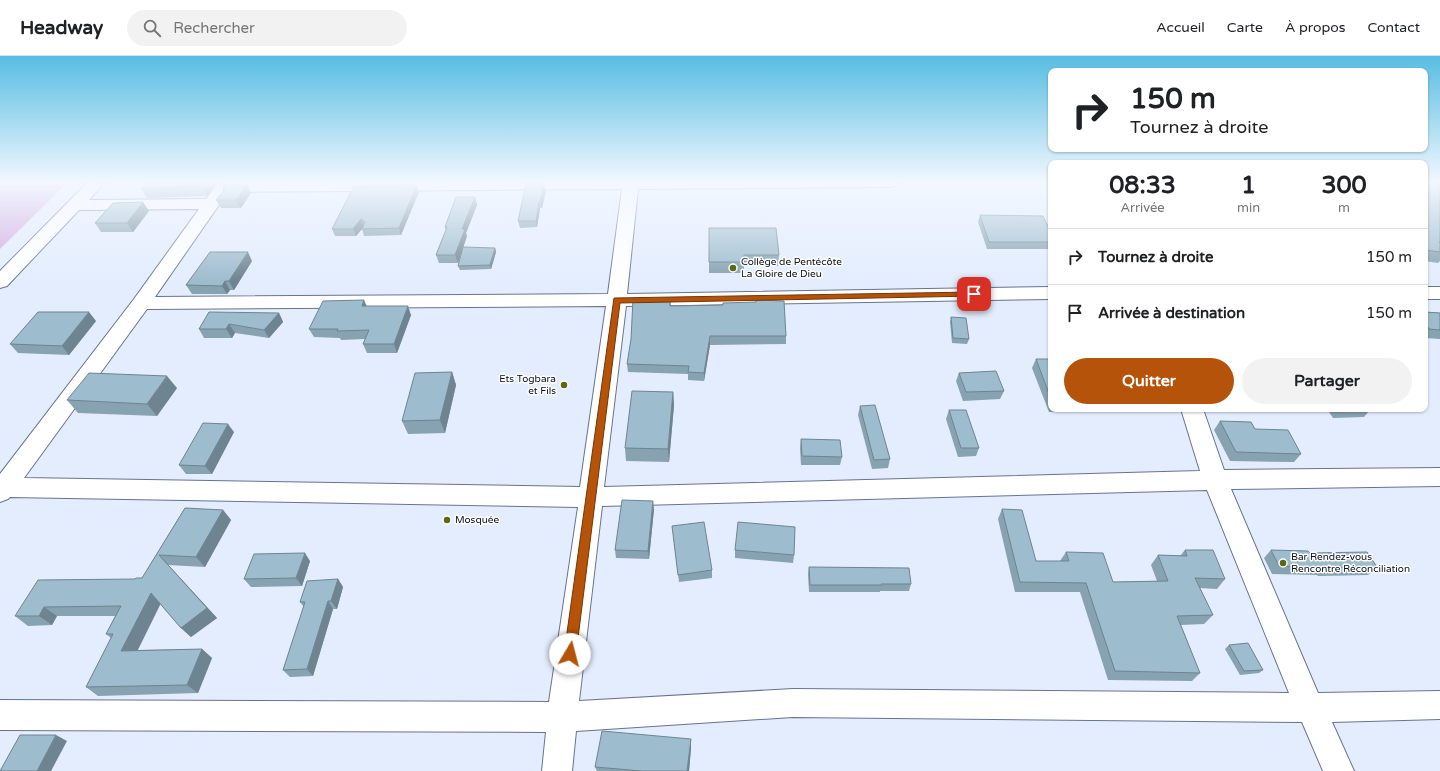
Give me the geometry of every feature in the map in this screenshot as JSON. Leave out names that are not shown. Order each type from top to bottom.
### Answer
[{"type":"street","points":[[0,282],[65,215]]},
{"type":"street","points":[[1,488],[141,303],[203,215]]},
{"type":"street","points":[[557,771],[562,717],[617,300],[626,215]]},
{"type":"street","points":[[141,303],[617,300],[1048,293]]},
{"type":"street","points":[[1428,293],[1440,293]]},
{"type":"street","points":[[1193,412],[1215,480],[1310,708],[1339,771]]},
{"type":"street","points":[[1,488],[591,497],[1215,480],[1440,477]]},
{"type":"street","points":[[0,715],[562,717],[793,703],[1310,708],[1440,705]]},
{"type":"shaded area","points":[[0,215],[34,215],[0,249]]},
{"type":"building","points":[[102,215],[133,215],[127,223],[95,223]]},
{"type":"building","points":[[339,215],[404,215],[399,228],[362,229],[365,222],[361,219],[353,229],[332,229]]},
{"type":"building","points":[[449,215],[468,215],[462,229],[465,229],[455,255],[436,255],[447,227],[445,227]]},
{"type":"building","points":[[519,215],[537,215],[536,221],[518,221]]},
{"type":"building","points":[[980,215],[1043,216],[1048,227],[1048,242],[989,242]]},
{"type":"building","points":[[1428,215],[1440,215],[1440,252],[1428,250]]},
{"type":"building","points":[[709,228],[776,228],[779,255],[744,255],[745,262],[709,262]]},
{"type":"building","points":[[463,247],[495,248],[490,265],[458,266]]},
{"type":"building","points":[[210,252],[248,252],[229,281],[225,281],[222,286],[186,285]]},
{"type":"building","points":[[633,299],[670,299],[670,306],[723,305],[723,303],[756,302],[756,300],[784,301],[786,336],[710,336],[704,373],[688,372],[689,366],[627,364],[631,339]]},
{"type":"building","points":[[364,300],[362,306],[408,306],[394,344],[363,344],[369,330],[337,331],[338,329],[309,329],[323,301]]},
{"type":"building","points":[[38,312],[89,312],[62,346],[10,344]]},
{"type":"building","points":[[209,312],[279,313],[264,330],[229,324],[226,329],[199,329]]},
{"type":"building","points":[[1428,312],[1440,313],[1440,330],[1429,329]]},
{"type":"building","points":[[951,317],[966,318],[969,339],[953,338]]},
{"type":"building","points":[[1036,359],[1048,359],[1048,391]]},
{"type":"building","points":[[996,371],[1004,391],[966,392],[959,373]]},
{"type":"building","points":[[452,372],[440,420],[402,421],[415,373]]},
{"type":"building","points":[[89,373],[167,376],[147,404],[67,400]]},
{"type":"building","points":[[632,391],[673,392],[668,449],[625,448]]},
{"type":"building","points":[[875,405],[890,459],[874,460],[860,406]]},
{"type":"building","points":[[949,410],[966,410],[979,448],[961,448]]},
{"type":"building","points":[[1220,421],[1251,422],[1255,429],[1288,430],[1301,454],[1236,452]]},
{"type":"building","points":[[203,423],[228,424],[205,466],[179,465]]},
{"type":"building","points":[[801,439],[840,440],[842,457],[802,456]]},
{"type":"building","points":[[622,500],[653,501],[648,551],[615,550]]},
{"type":"building","points":[[185,508],[223,510],[196,557],[159,555],[207,608],[181,628],[151,593],[121,651],[202,649],[187,685],[86,687],[113,634],[106,634],[121,606],[44,607],[39,616],[15,616],[38,580],[142,578]]},
{"type":"building","points":[[1002,509],[1022,510],[1036,561],[1069,561],[1066,552],[1103,553],[1113,582],[1168,581],[1158,555],[1187,556],[1185,550],[1213,550],[1225,579],[1195,578],[1213,615],[1177,616],[1200,673],[1115,671],[1086,583],[1020,582]]},
{"type":"building","points":[[704,522],[712,570],[678,575],[672,526]]},
{"type":"building","points":[[738,522],[795,527],[794,555],[735,550]]},
{"type":"building","points":[[1271,550],[1308,551],[1310,553],[1367,552],[1377,567],[1326,568],[1279,566]]},
{"type":"building","points":[[305,553],[296,578],[244,579],[254,554]]},
{"type":"building","points":[[809,567],[909,568],[911,584],[810,585]]},
{"type":"building","points":[[338,579],[331,601],[328,601],[307,669],[283,670],[305,602],[300,602],[307,581]]},
{"type":"building","points":[[1248,643],[1263,670],[1244,671],[1229,645]]},
{"type":"building","points":[[602,731],[691,739],[687,771],[642,771],[595,767]]},
{"type":"building","points":[[20,735],[56,735],[37,771],[0,771]]},
{"type":"place","name":"Collège de Pentécôte La Gloire de Dieu","points":[[733,268]]},
{"type":"place","name":"Ets Togbara et Fils","points":[[564,385]]},
{"type":"place","name":"Mosquée","points":[[447,520]]},
{"type":"place","name":"Bar Rendez-vous Rencontre Réconciliation","points":[[1283,563]]},
{"type":"route","points":[[570,654],[617,300],[974,294]]}]
